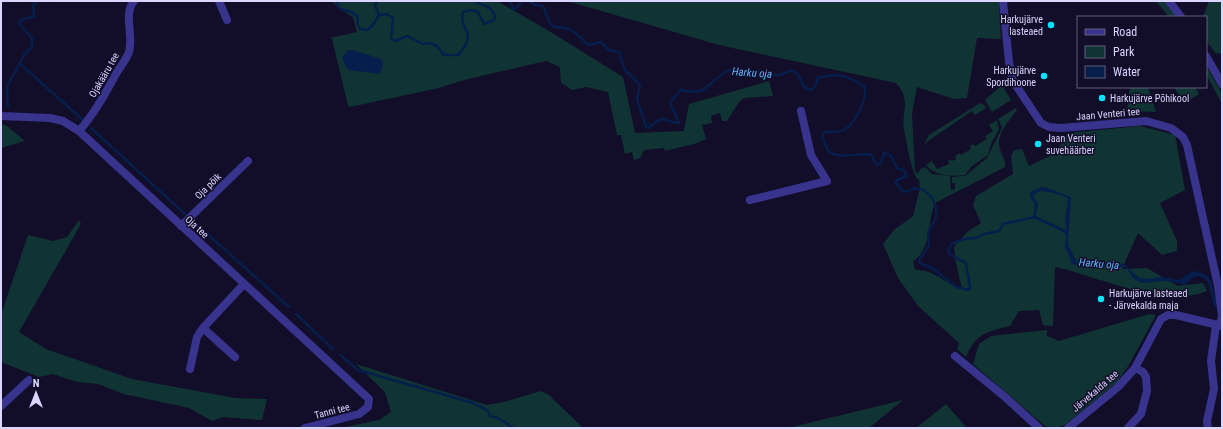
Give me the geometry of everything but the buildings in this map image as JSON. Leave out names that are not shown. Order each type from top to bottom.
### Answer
[{"type":"street","name":"Ojakääru tee","points":[[79,131],[104,98],[128,54],[131,43],[131,4],[134,1]]},
{"type":"street","points":[[218,1],[227,20]]},
{"type":"street","name":"Jaan Venteri tee","points":[[1003,1],[1013,81],[1041,123],[1054,128],[1146,121],[1171,128],[1183,137],[1187,145],[1220,305],[1220,325],[1211,361],[1214,389],[1206,426]]},
{"type":"street","points":[[1169,1],[1180,16]]},
{"type":"street","points":[[1207,58],[1222,84]]},
{"type":"street","points":[[750,200],[827,181],[811,155],[801,111]]},
{"type":"street","name":"Oja tee","points":[[1,116],[50,118],[63,121],[79,131],[286,321],[323,358],[363,392]]},
{"type":"street","name":"Oja põik","points":[[181,226],[248,160]]},
{"type":"street","points":[[190,369],[197,337],[203,328],[244,284]]},
{"type":"street","name":"Järvekalda tee","points":[[1068,428],[1118,388],[1135,368],[1161,319],[1168,315],[1176,315],[1220,325]]},
{"type":"street","points":[[203,328],[235,357]]},
{"type":"street","points":[[955,356],[1005,397],[1039,428]]},
{"type":"street","points":[[1128,428],[1141,414],[1147,390],[1146,377],[1143,372],[1135,368]]},
{"type":"street","points":[[1,406],[29,380]]},
{"type":"street","name":"Tanni tee","points":[[305,428],[359,414],[368,407],[369,399],[363,392]]},
{"type":"green space","points":[[332,1],[497,1],[623,77],[635,133],[684,131],[689,104],[769,81],[773,96],[744,98],[739,102],[727,121],[722,121],[720,113],[711,116],[712,123],[702,125],[706,139],[694,144],[665,151],[664,148],[644,150],[640,158],[634,160],[632,152],[625,154],[621,135],[617,135],[608,92],[586,87],[572,90],[561,83],[560,67],[546,61],[464,80],[439,88],[350,107],[348,105],[332,39],[330,38],[357,32],[353,17],[339,9]]},
{"type":"green space","points":[[567,1],[999,1],[1001,39],[977,38],[967,98],[954,99],[917,87],[912,113],[915,172],[919,173],[920,169],[925,167],[932,174],[950,176],[951,190],[955,189],[955,183],[952,183],[952,177],[965,176],[987,158],[1002,127],[998,119],[1016,108],[1017,110],[1007,123],[999,139],[1005,167],[935,203],[926,243],[919,256],[913,261],[915,270],[922,270],[933,274],[962,289],[954,247],[967,232],[981,223],[973,205],[976,196],[1013,174],[1011,156],[1014,150],[1022,149],[1029,166],[1054,154],[1068,133],[1140,126],[1175,135],[1185,190],[1160,203],[1177,241],[1177,251],[1162,255],[1138,233],[1122,269],[1147,268],[1178,286],[1203,283],[1207,291],[1190,296],[1151,294],[1055,267],[1053,326],[1043,325],[1039,310],[1019,311],[1010,326],[989,332],[978,338],[966,357],[957,349],[959,343],[918,306],[898,278],[883,244],[894,230],[913,216],[920,188],[919,179],[917,179],[911,161],[904,130],[904,95],[896,83],[719,45]]},
{"type":"green space","points":[[1156,1],[1164,1],[1175,16],[1168,16]]},
{"type":"green space","points":[[1209,1],[1222,1],[1222,54],[1215,53],[1207,41],[1207,16],[1203,16]]},
{"type":"green space","points":[[1207,67],[1222,94],[1222,104],[1207,76]]},
{"type":"green space","points":[[1002,85],[1011,100],[992,112],[985,100]]},
{"type":"green space","points":[[1130,88],[1148,88],[1156,112],[1127,111]]},
{"type":"green space","points":[[1175,88],[1196,88],[1199,94],[1184,104]]},
{"type":"green space","points":[[980,103],[986,108],[975,115],[972,111],[924,144],[929,135]]},
{"type":"green space","points":[[997,120],[999,129],[991,144],[988,155],[972,166],[965,175],[949,176],[939,174],[929,169],[926,165],[932,161],[937,169],[949,164],[948,161],[950,159],[952,161],[956,159],[955,156],[960,153],[961,155],[971,149],[970,146],[973,144],[975,146],[987,139],[985,136],[993,131],[989,125]]},
{"type":"green space","points":[[1,124],[7,126],[25,141],[1,148]]},
{"type":"green space","points":[[79,220],[81,224],[19,332],[46,349],[132,379],[235,398],[267,399],[262,420],[223,417],[212,421],[189,408],[124,394],[98,384],[77,382],[53,374],[39,377],[1,362],[1,315],[28,235],[53,241],[67,237]]},
{"type":"green space","points":[[1149,314],[1156,315],[1129,365],[1116,383],[1065,425],[1056,428],[1045,426],[973,364],[979,344],[991,336],[1047,330],[1047,336],[1059,341]]},
{"type":"green space","points":[[356,364],[487,405],[504,402],[541,391],[549,395],[583,428],[340,428],[379,420],[391,412],[385,392]]},
{"type":"green space","points":[[903,400],[869,428],[788,428]]},
{"type":"green space","points":[[946,404],[966,427],[965,428],[916,428]]},
{"type":"water","points":[[348,50],[353,50],[381,59],[383,64],[380,74],[349,70],[342,58]]},
{"type":"water","points":[[1045,187],[1071,197],[1068,244],[1077,262],[1111,262],[1124,264],[1139,278],[1146,279],[1162,277],[1179,280],[1193,271],[1201,273],[1209,278],[1218,306],[1214,306],[1208,282],[1204,278],[1197,276],[1184,285],[1167,281],[1143,283],[1135,279],[1127,268],[1109,265],[1081,266],[1072,264],[1065,247],[1066,234],[1033,218],[1035,204],[1030,197],[1030,192],[1038,188]],"holes":[[[1040,191],[1055,193],[1068,198],[1065,218],[1066,230],[1036,216],[1038,204],[1033,195]]]},
{"type":"waterway","name":"Harku oja","points":[[8,106],[7,87],[24,55],[32,47],[32,38],[19,24],[21,20],[34,16],[33,6],[36,1]]},
{"type":"waterway","name":"Harku oja","points":[[336,1],[340,9],[351,12],[357,16],[360,29],[367,30],[373,25],[379,15],[387,14],[393,18],[391,39],[395,41],[407,36],[423,44],[433,44],[438,47],[444,55],[458,55],[467,41],[468,36],[462,18],[463,12],[471,10],[478,12],[484,24],[494,20],[495,15],[490,8],[474,1]]},
{"type":"waterway","name":"Harku oja","points":[[378,1],[375,5],[379,15]]},
{"type":"waterway","name":"Harku oja","points":[[510,1],[513,9],[516,8],[522,1]]},
{"type":"waterway","name":"Harku oja","points":[[529,1],[535,5],[543,6],[550,23],[554,27],[570,29],[580,36],[588,45],[601,42],[609,50],[619,52],[625,70],[640,85],[637,99],[646,127],[649,128],[660,120],[679,123],[670,103],[680,90],[690,92],[702,90],[729,70],[748,73],[759,71],[772,75],[793,71],[800,78],[804,87],[811,90],[815,87],[818,78],[831,75],[847,77],[864,86],[865,96],[863,103],[848,127],[840,131],[825,132],[822,136],[828,151],[838,155],[871,155],[877,165],[881,163],[884,152],[891,156],[897,168],[905,171],[906,176],[895,181],[900,189],[905,192],[920,189],[930,195],[936,207],[936,216],[928,233],[929,246],[919,260],[920,263],[932,268],[956,287],[969,290],[970,288],[966,263],[949,254],[949,248],[952,244],[963,239],[976,238],[984,234],[999,231],[1003,224],[1035,217]]},
{"type":"waterway","points":[[20,64],[82,119]]},
{"type":"waterway","points":[[91,128],[185,214]]},
{"type":"waterway","points":[[194,222],[289,307]]},
{"type":"waterway","points":[[296,314],[333,349]]},
{"type":"waterway","points":[[340,355],[358,370],[473,403],[487,410],[490,416],[498,418],[514,428]]},
{"type":"place","name":"Harkujärve lasteaed","points":[[1051,25]]},
{"type":"place","name":"Harkujärve Spordihoone","points":[[1044,76]]},
{"type":"place","name":"Harkujärve Põhikool","points":[[1102,98]]},
{"type":"place","name":"Jaan Venteri suvehäärber","points":[[1038,144]]},
{"type":"place","name":"Harkujärve lasteaed - Järvekalda maja","points":[[1101,299]]}]
